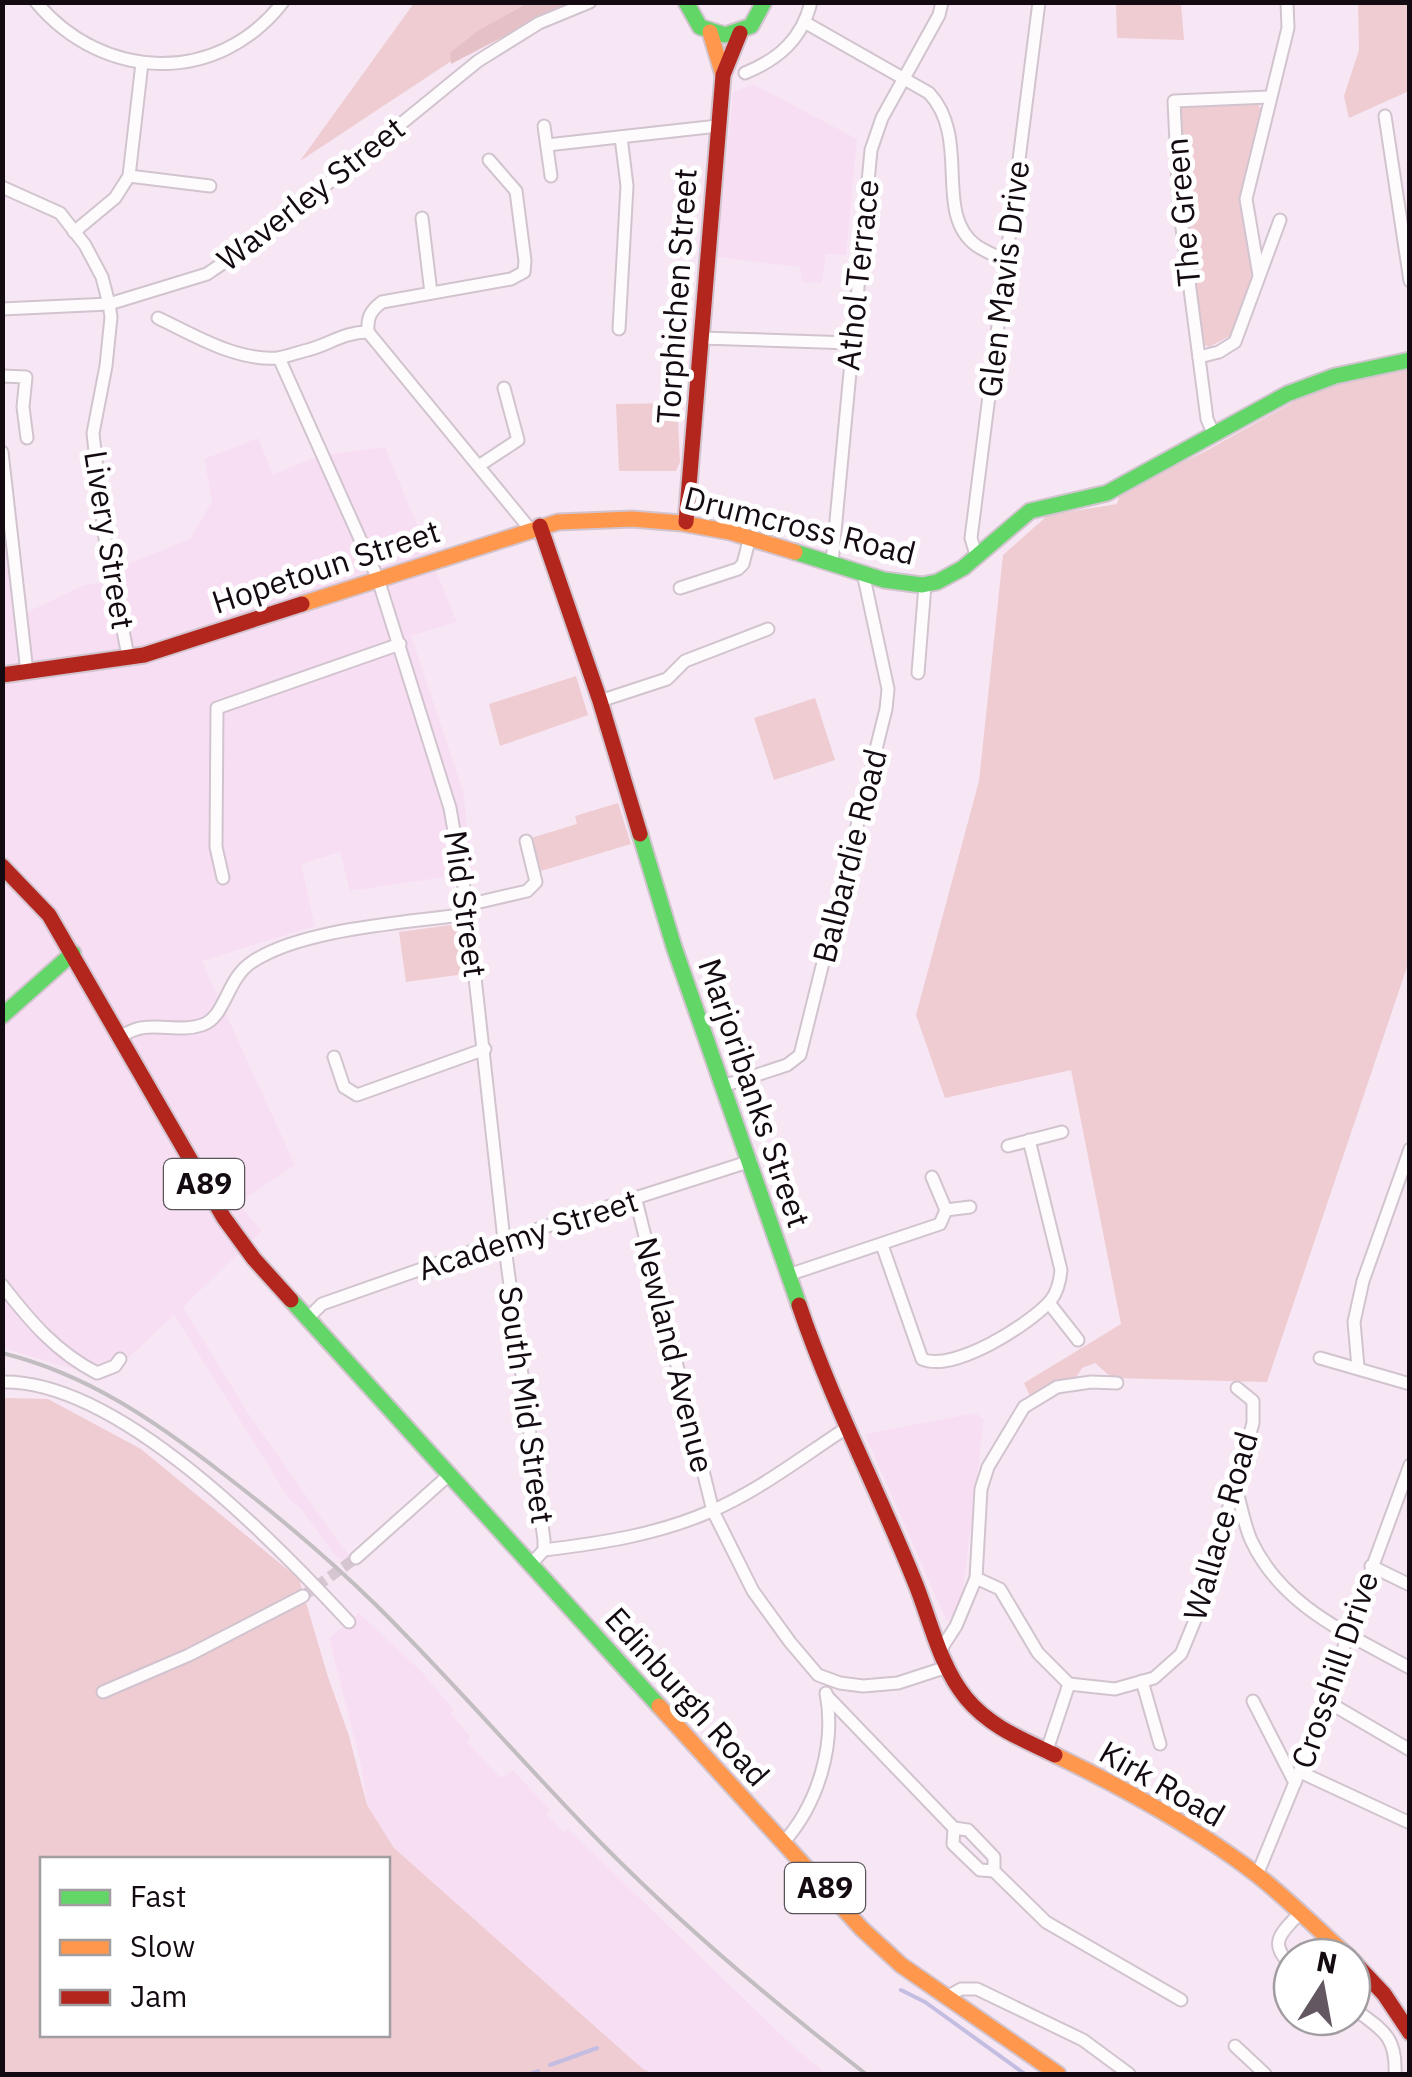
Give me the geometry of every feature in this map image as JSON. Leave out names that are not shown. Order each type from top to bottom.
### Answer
[{"type":"main road","name":"Torphichen Street","points":[[686,522],[723,75],[740,32],[758,17],[764,2]]},
{"type":"main road","points":[[688,7],[710,32],[725,36],[740,32]]},
{"type":"main road","name":"Torphichen Street","points":[[710,32],[723,75]]},
{"type":"main road","name":"Drumcross Road","points":[[535,527],[600,519],[686,522],[750,537],[898,584],[925,585],[960,571],[1022,515],[1037,508],[1103,495],[1316,382],[1410,360]]},
{"type":"main road","name":"Hopetoun Street","points":[[2,676],[172,646],[535,527]]},
{"type":"main road","name":"Marjoribanks Street","points":[[535,527],[600,701],[674,947],[816,1353],[947,1668]]},
{"type":"main road","name":"A89","points":[[2,866],[49,916],[73,953],[224,1218],[254,1259],[309,1318]]},
{"type":"main road","points":[[2,1016],[73,953]]},
{"type":"main road","name":"Edinburgh Road","points":[[309,1318],[862,1929],[901,1965],[1058,2074]]},
{"type":"main road","name":"Kirk Road","points":[[947,1668],[966,1697],[996,1727],[1108,1781],[1257,1875],[1327,1937]]},
{"type":"main road","name":"Kirk Road","points":[[1372,1981],[1410,2034]]},
{"type":"street","points":[[36,2],[50,19],[87,47],[142,64],[174,64],[234,46],[283,2]]},
{"type":"street","name":"Waverley Street","points":[[2,309],[109,304],[207,274],[267,233],[478,62],[539,24],[590,2]]},
{"type":"street","points":[[675,2],[688,7]]},
{"type":"street","points":[[745,73],[793,42],[806,23],[810,2]]},
{"type":"street","name":"Athol Terrace","points":[[832,563],[871,150],[882,118],[940,15],[942,2]]},
{"type":"street","name":"Glen Mavis Drive","points":[[976,555],[971,538],[1039,2]]},
{"type":"street","name":"The Green","points":[[1259,274],[1246,200],[1288,28],[1287,2]]},
{"type":"street","points":[[806,23],[929,93],[941,106],[954,154],[954,202],[967,236],[977,246],[1006,261]]},
{"type":"street","points":[[74,232],[115,198],[129,176],[142,64]]},
{"type":"street","name":"The Green","points":[[1214,435],[1207,418],[1180,205],[1174,101],[1269,97]]},
{"type":"street","points":[[1385,116],[1410,282]]},
{"type":"street","points":[[544,126],[551,176]]},
{"type":"street","points":[[547,145],[718,126]]},
{"type":"street","points":[[619,329],[627,186],[621,137]]},
{"type":"street","points":[[489,160],[516,190],[526,261],[524,272],[511,279],[382,302],[367,320],[368,332],[535,527]]},
{"type":"street","points":[[129,176],[210,186]]},
{"type":"street","points":[[2,187],[60,213],[86,246],[102,278],[109,304]]},
{"type":"street","points":[[1396,208],[1410,201]]},
{"type":"street","points":[[422,218],[431,294]]},
{"type":"street","name":"The Green","points":[[1199,357],[1219,352],[1235,342],[1280,220]]},
{"type":"street","name":"Livery Street","points":[[109,304],[111,317],[93,433],[97,482],[128,656]]},
{"type":"street","points":[[158,318],[207,342],[251,356],[278,358],[320,346],[347,332],[368,332]]},
{"type":"street","points":[[701,338],[851,343]]},
{"type":"street","name":"Mid Street","points":[[278,358],[378,579],[450,808],[485,1049],[504,1240]]},
{"type":"street","points":[[2,376],[26,377],[26,438]]},
{"type":"street","points":[[480,465],[518,440],[504,388]]},
{"type":"street","points":[[2,452],[5,520],[27,672]]},
{"type":"street","points":[[680,588],[738,569],[750,537]]},
{"type":"street","name":"Balbardie Road","points":[[723,1086],[787,1066],[800,1055],[886,709],[888,689],[863,573]]},
{"type":"street","points":[[918,673],[925,585]]},
{"type":"street","points":[[600,701],[667,679],[685,661],[768,630]]},
{"type":"street","points":[[223,878],[216,847],[217,708],[400,644]]},
{"type":"street","points":[[119,1036],[141,1028],[204,1024],[215,1018],[232,980],[249,963],[281,947],[467,910],[527,891],[536,882],[526,841]]},
{"type":"street","points":[[338,1062],[344,1087],[357,1095],[485,1049]]},
{"type":"street","points":[[1008,1146],[1062,1132]]},
{"type":"street","points":[[882,1245],[919,1354],[929,1362],[989,1346],[1049,1303],[1060,1281],[1029,1140]]},
{"type":"street","points":[[1358,1367],[1354,1322],[1363,1281],[1410,1149]]},
{"type":"street","name":"Academy Street","points":[[309,1318],[322,1304],[504,1240],[751,1161]]},
{"type":"street","points":[[788,1275],[940,1224],[946,1210],[932,1177]]},
{"type":"street","name":"Newland Avenue","points":[[636,1200],[713,1511],[753,1591],[818,1675],[827,1696]]},
{"type":"street","points":[[946,1210],[970,1207]]},
{"type":"street","name":"South Mid Street","points":[[504,1240],[544,1550],[530,1564]]},
{"type":"street","points":[[2,1285],[29,1319],[73,1360],[97,1373],[120,1359]]},
{"type":"street","points":[[1049,1303],[1078,1340]]},
{"type":"street","points":[[1320,1358],[1410,1384]]},
{"type":"street","points":[[2,1382],[54,1388],[130,1427],[254,1523],[349,1622]]},
{"type":"street","points":[[942,1649],[976,1578],[981,1489],[988,1467],[1024,1407],[1057,1388],[1116,1382]]},
{"type":"street","name":"Wallace Road","points":[[1069,1684],[1115,1690],[1154,1678],[1181,1654],[1200,1608],[1252,1423],[1253,1401],[1237,1388]]},
{"type":"street","points":[[544,1550],[642,1534],[713,1511],[848,1427]]},
{"type":"street","name":"Crosshill Drive","points":[[1257,1875],[1328,1702],[1371,1566],[1410,1465]]},
{"type":"street","points":[[356,1558],[449,1475]]},
{"type":"street","points":[[1236,1488],[1251,1538],[1274,1579],[1299,1604],[1410,1668]]},
{"type":"street","points":[[1371,1566],[1410,1585]]},
{"type":"street","points":[[976,1578],[1000,1589],[1038,1653],[1069,1684],[1046,1753]]},
{"type":"street","points":[[103,1692],[189,1656],[302,1596]]},
{"type":"street","points":[[818,1675],[863,1686],[898,1683],[947,1668]]},
{"type":"street","points":[[1142,1681],[1160,1744]]},
{"type":"street","points":[[783,1843],[804,1815],[820,1774],[826,1747],[827,1696]]},
{"type":"street","points":[[827,1696],[954,1828],[968,1830],[994,1857],[994,1871]]},
{"type":"street","points":[[1253,1701],[1298,1778],[1410,1823]]},
{"type":"street","points":[[1328,1702],[1410,1750]]},
{"type":"street","points":[[954,1828],[953,1844],[980,1870],[994,1871],[1046,1922],[1181,2000]]},
{"type":"street","points":[[1280,1937],[1300,1913]]},
{"type":"street","points":[[947,1997],[961,1989],[977,1990],[1082,2040],[1129,2074]]},
{"type":"street","points":[[1372,2021],[1390,2038],[1396,2058],[1395,2074]]},
{"type":"street","points":[[1235,2046],[1266,2074]]},
{"type":"shaded area","points":[[414,3],[548,3],[515,19],[300,161]]},
{"type":"shaded area","points":[[528,3],[577,3],[537,19],[451,64],[450,53],[476,32]]},
{"type":"shaded area","points":[[1116,3],[1181,3],[1184,40],[1117,38]]},
{"type":"shaded area","points":[[1358,3],[1409,3],[1409,91],[1349,118],[1344,96],[1359,50]]},
{"type":"shaded area","points":[[753,84],[857,139],[846,255],[826,254],[822,283],[802,282],[800,267],[716,257],[733,92]]},
{"type":"shaded area","points":[[1257,103],[1261,109],[1240,198],[1251,258],[1251,282],[1230,336],[1209,347],[1203,344],[1188,237],[1180,110],[1183,106]]},
{"type":"shaded area","points":[[1409,367],[1409,961],[1267,1382],[1112,1378],[1095,1363],[1082,1368],[1075,1379],[1030,1396],[1024,1383],[1121,1324],[1071,1070],[945,1098],[916,1015],[979,781],[1003,555],[1048,515],[1117,504],[1121,491],[1204,452],[1318,388]]},
{"type":"shaded area","points":[[677,403],[680,462],[676,471],[619,471],[616,404]]},
{"type":"shaded area","points":[[258,438],[273,474],[322,455],[385,447],[457,622],[411,636],[463,791],[473,873],[350,891],[340,852],[301,864],[315,926],[202,961],[295,1165],[238,1203],[262,1231],[183,1307],[248,1413],[358,1566],[337,1558],[289,1499],[174,1315],[106,1379],[3,1348],[2,521],[8,520],[21,615],[84,585],[106,582],[105,573],[190,539],[212,501],[204,459]]},
{"type":"shaded area","points":[[576,676],[588,715],[500,746],[489,704]]},
{"type":"shaded area","points":[[815,698],[835,760],[774,780],[754,718]]},
{"type":"shaded area","points":[[618,803],[631,844],[541,871],[531,838],[577,824],[575,816]]},
{"type":"shaded area","points":[[458,924],[465,974],[406,982],[399,932]]},
{"type":"shaded area","points":[[3,1398],[48,1399],[141,1449],[299,1579],[367,1805],[394,1848],[653,2074],[3,2074]]},
{"type":"shaded area","points":[[975,1413],[984,1419],[961,1607],[947,1622],[865,1434]]},
{"type":"shaded area","points":[[359,1613],[421,1671],[454,1710],[451,1714],[471,1737],[467,1742],[501,1778],[513,1770],[550,1810],[546,1814],[564,1832],[568,1829],[796,2049],[827,2074],[653,2074],[643,2069],[394,1848],[367,1805],[361,1765],[329,1638]]},
{"type":"waterway","points":[[901,1990],[925,2002],[1025,2074]]},
{"type":"waterway","points":[[550,2065],[597,2048]]},
{"type":"waterway","points":[[530,2074],[538,2071]]},
{"type":"tunnel","points":[[303,1596],[356,1558]]},
{"type":"railway","points":[[2,1353],[64,1374],[121,1402],[200,1456],[284,1522],[375,1604],[635,1877],[764,1993],[866,2074]]},
{"type":"traffic: fast","points":[[686,2],[700,27],[725,35],[751,26],[764,2]]},
{"type":"traffic: fast","points":[[795,552],[884,580],[922,585],[937,582],[963,568],[1030,511],[1107,493],[1287,394],[1335,376],[1410,360]]},
{"type":"traffic: fast","points":[[640,834],[674,947],[799,1305]]},
{"type":"traffic: fast","points":[[2,1016],[73,953]]},
{"type":"traffic: fast","points":[[291,1300],[659,1706]]},
{"type":"traffic: slow","points":[[710,32],[723,75]]},
{"type":"traffic: slow","points":[[302,604],[558,522],[632,519],[681,523],[730,532],[795,552]]},
{"type":"traffic: slow","points":[[659,1706],[862,1929],[901,1965],[1058,2074]]},
{"type":"traffic: slow","points":[[1055,1755],[1209,1840],[1256,1874],[1327,1937]]},
{"type":"traffic: jam","points":[[686,522],[723,75],[740,33]]},
{"type":"traffic: jam","points":[[540,526],[600,701],[640,834]]},
{"type":"traffic: jam","points":[[2,675],[144,655],[302,604]]},
{"type":"traffic: jam","points":[[2,866],[49,915],[224,1218],[291,1300]]},
{"type":"traffic: jam","points":[[799,1305],[957,1685],[975,1708],[996,1725],[1055,1755]]},
{"type":"traffic: jam","points":[[1372,1981],[1410,2033]]}]
